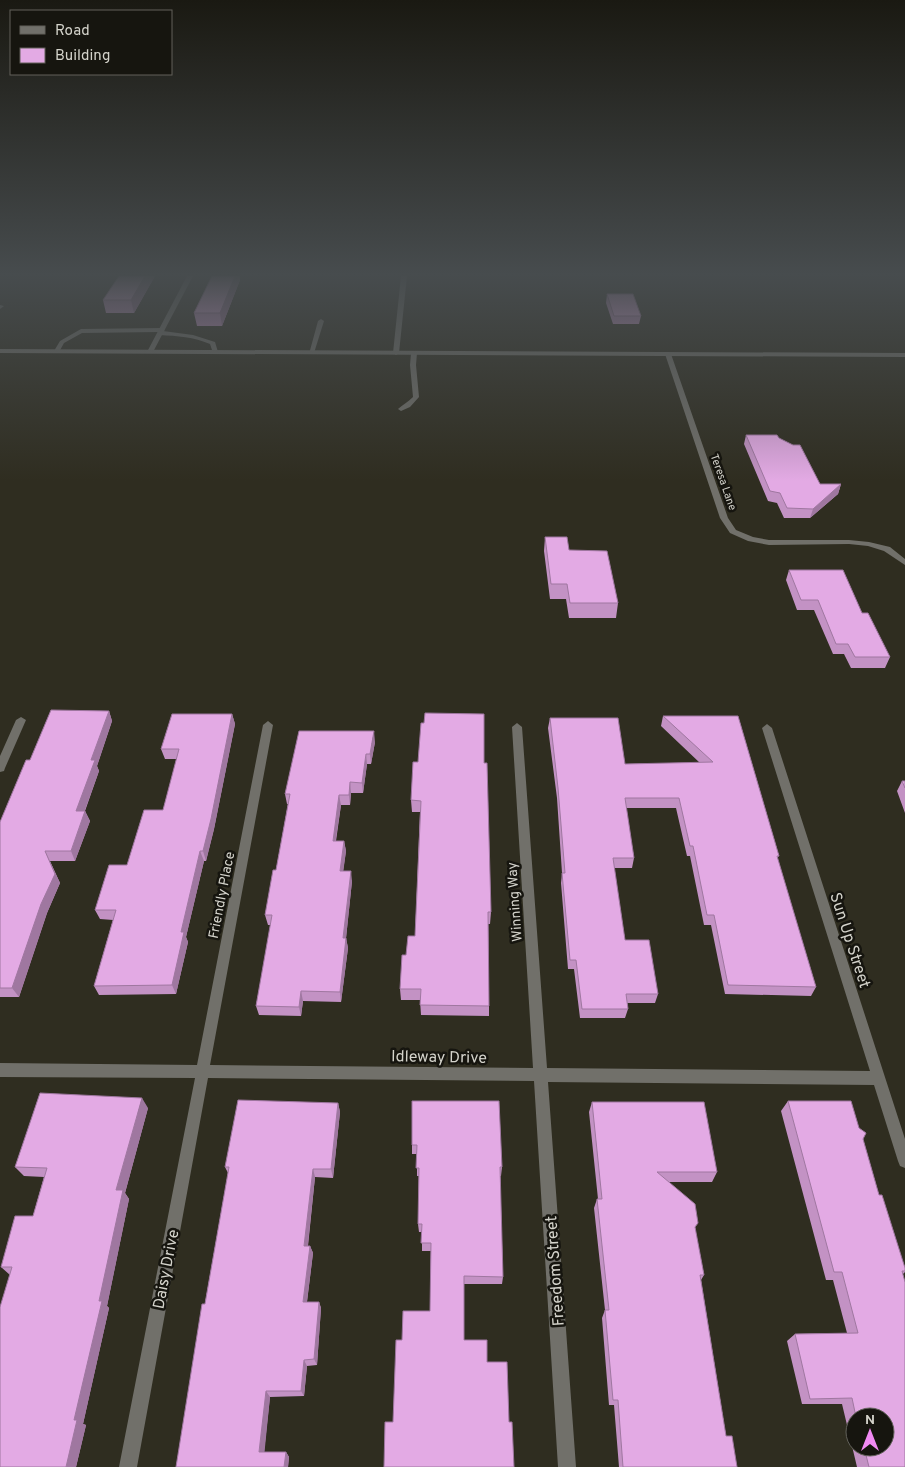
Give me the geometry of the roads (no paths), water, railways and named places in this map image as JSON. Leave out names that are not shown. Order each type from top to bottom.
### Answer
[{"type":"street","points":[[57,352],[61,344]]},
{"type":"street","points":[[150,352],[154,344]]},
{"type":"street","points":[[213,344],[215,352]]},
{"type":"street","points":[[311,353],[314,344]]},
{"type":"street","points":[[396,353],[397,344]]},
{"type":"street","points":[[0,351],[905,355]]},
{"type":"street","points":[[402,409],[408,406],[416,397],[413,365],[414,353]]},
{"type":"street","name":"Teresa Lane","points":[[668,354],[724,518],[734,532],[758,541],[864,543],[888,550],[905,563]]},
{"type":"street","points":[[0,768],[21,720]]},
{"type":"street","name":"Friendly Place","points":[[203,1072],[268,725]]},
{"type":"street","name":"Winning Way","points":[[517,727],[541,1075]]},
{"type":"street","name":"Sun Up Street","points":[[767,728],[905,1161]]},
{"type":"street","name":"Idleway Drive","points":[[0,1070],[878,1078]]},
{"type":"street","name":"Daisy Drive","points":[[128,1467],[203,1072]]},
{"type":"street","name":"Freedom Street","points":[[541,1075],[566,1467]]}]
